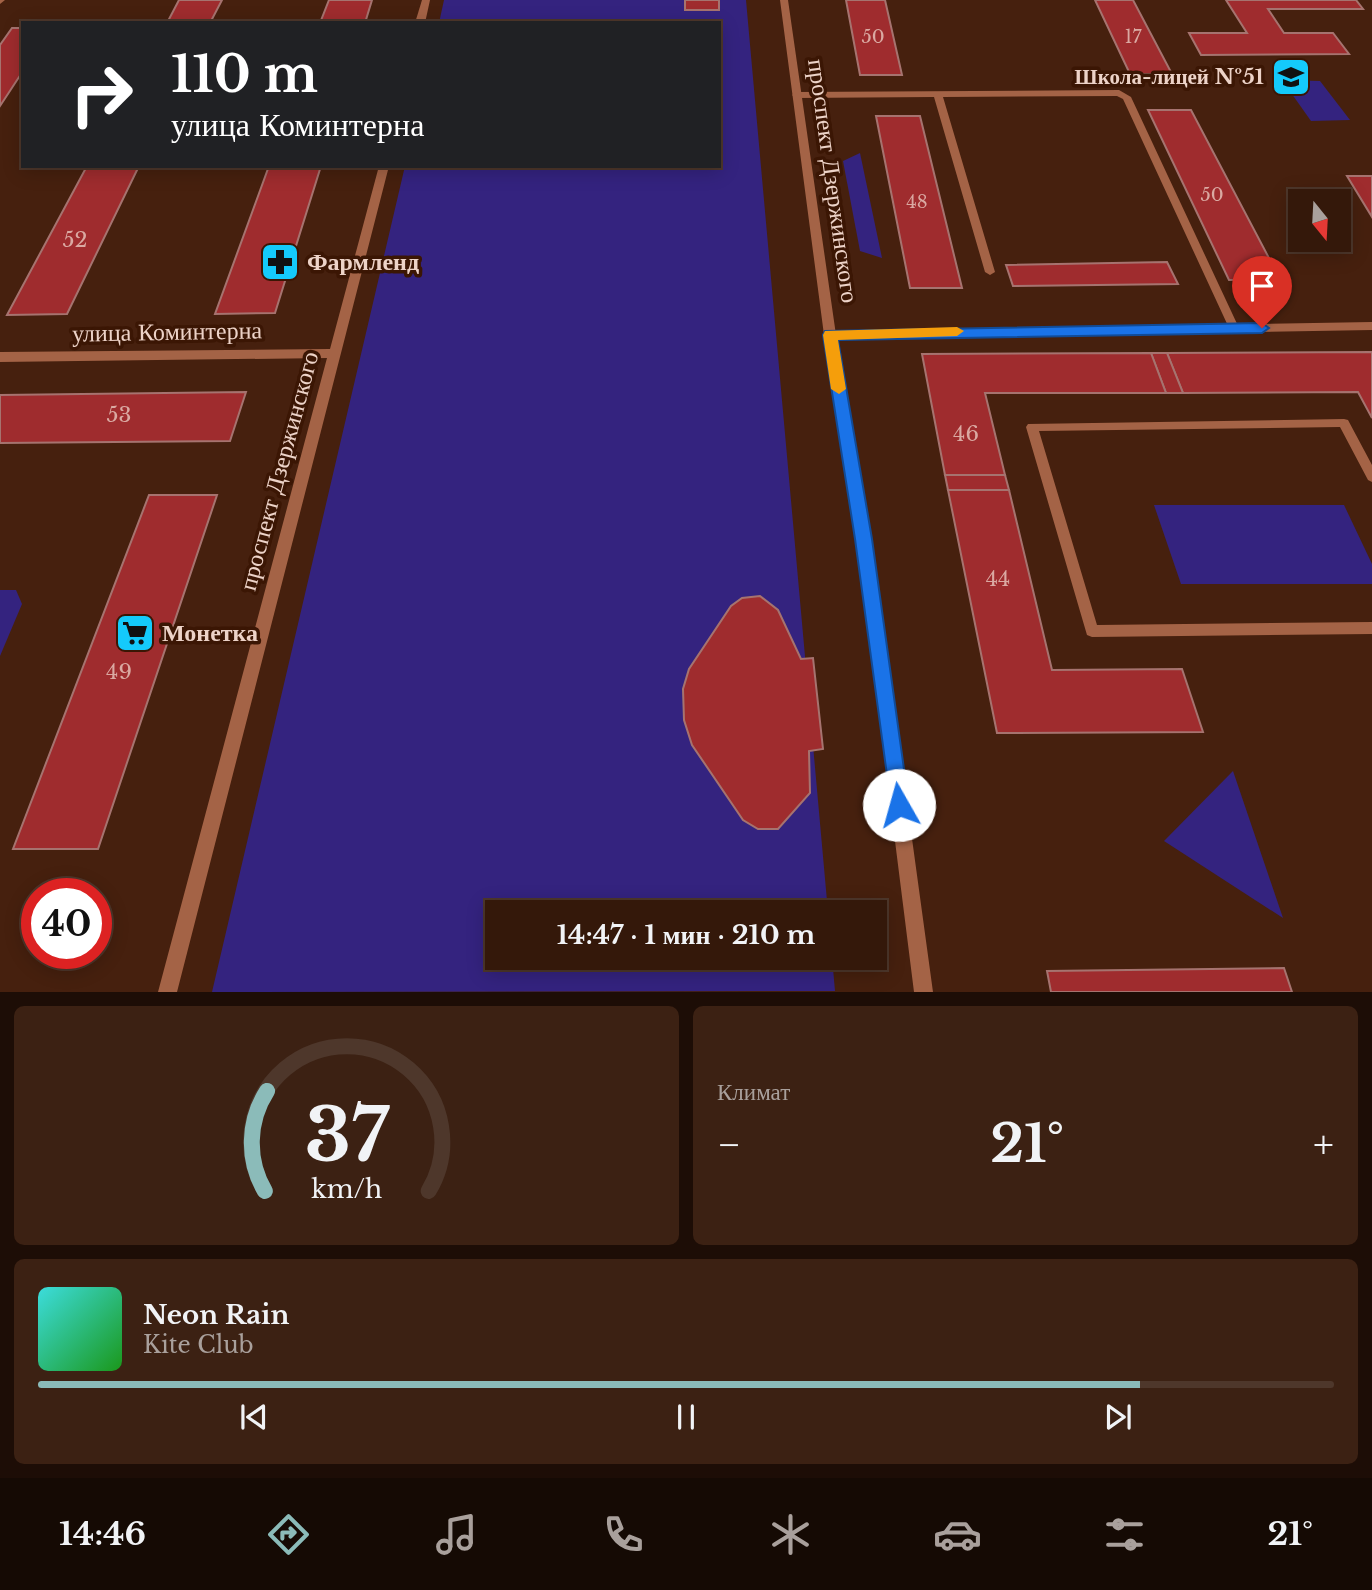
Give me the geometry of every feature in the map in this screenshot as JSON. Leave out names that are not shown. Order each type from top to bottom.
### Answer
[{"type":"street","points":[[421,21],[426,0]]},
{"type":"street","name":"проспект Дзержинского","points":[[783,0],[830,335],[864,539],[923,992]]},
{"type":"street","name":"проспект Дзержинского","points":[[167,992],[383,168]]},
{"type":"street","points":[[830,335],[1372,326]]},
{"type":"street","name":"улица Коминтерна","points":[[0,357],[335,354]]},
{"type":"lane","points":[[796,95],[1119,93],[1127,97],[1234,328]]},
{"type":"lane","points":[[938,94],[990,272]]},
{"type":"lane","points":[[1372,477],[1345,423],[1032,427],[1092,631],[1372,628]]},
{"type":"shaded area","points":[[444,0],[746,0],[827,900],[485,900],[485,970],[833,970],[835,991],[212,992],[405,168],[721,168],[721,21],[439,21]]},
{"type":"shaded area","points":[[1282,80],[1320,81],[1350,120],[1311,121]]},
{"type":"shaded area","points":[[860,153],[882,258],[860,251],[843,161]]},
{"type":"shaded area","points":[[1154,505],[1344,505],[1372,564],[1372,584],[1181,584]]},
{"type":"shaded area","points":[[0,590],[16,590],[22,604],[0,656]]},
{"type":"shaded area","points":[[1233,771],[1283,918],[1164,841]]},
{"type":"building","points":[[179,0],[222,0],[211,21],[168,21]]},
{"type":"building","points":[[329,0],[372,0],[366,21],[321,21]]},
{"type":"building","points":[[685,0],[719,0],[719,10],[685,10]]},
{"type":"building","points":[[846,0],[885,0],[902,75],[860,75]]},
{"type":"building","points":[[1095,0],[1133,0],[1172,74],[1130,74]]},
{"type":"building","points":[[1226,0],[1356,0],[1363,9],[1268,9],[1284,33],[1333,33],[1349,54],[1201,55],[1189,33],[1247,33]]},
{"type":"building","points":[[12,28],[21,28],[21,74],[0,106],[0,45]]},
{"type":"building","points":[[1148,110],[1191,110],[1280,279],[1229,280]]},
{"type":"building","points":[[876,116],[920,116],[962,288],[910,288]]},
{"type":"building","points":[[86,168],[138,168],[67,314],[7,315]]},
{"type":"building","points":[[268,168],[320,168],[275,313],[215,314]]},
{"type":"building","points":[[1347,176],[1372,176],[1372,217]]},
{"type":"building","points":[[1167,262],[1178,284],[1013,286],[1006,265]]},
{"type":"building","points":[[1372,352],[1372,418],[1358,392],[1183,393],[1167,353]]},
{"type":"building","points":[[1151,353],[1167,353],[1183,393],[1166,393]]},
{"type":"building","points":[[1151,353],[1166,393],[985,393],[1005,475],[945,475],[922,354]]},
{"type":"building","points":[[246,392],[230,441],[0,443],[0,395]]},
{"type":"building","points":[[945,475],[1005,475],[1009,490],[948,490]]},
{"type":"building","points":[[948,490],[1009,490],[1052,670],[1182,669],[1203,732],[997,733]]},
{"type":"building","points":[[149,495],[217,495],[98,849],[13,849]]},
{"type":"building","points":[[760,596],[778,610],[801,659],[813,658],[823,749],[809,751],[810,793],[778,829],[758,829],[743,820],[692,745],[684,720],[683,689],[689,669],[731,606],[742,598]]},
{"type":"building","points":[[1284,968],[1292,992],[1051,992],[1047,971]]},
{"type":"slow traffic","points":[[839,389],[830,335],[957,331]]},
{"type":"place","name":"Школа-лицей №51","points":[[1291,77]]},
{"type":"place","name":"Фармленд","points":[[280,262]]},
{"type":"place","name":"Монетка","points":[[135,633]]},
{"type":"route","points":[[899,805],[864,539],[830,335],[1262,328]]}]
